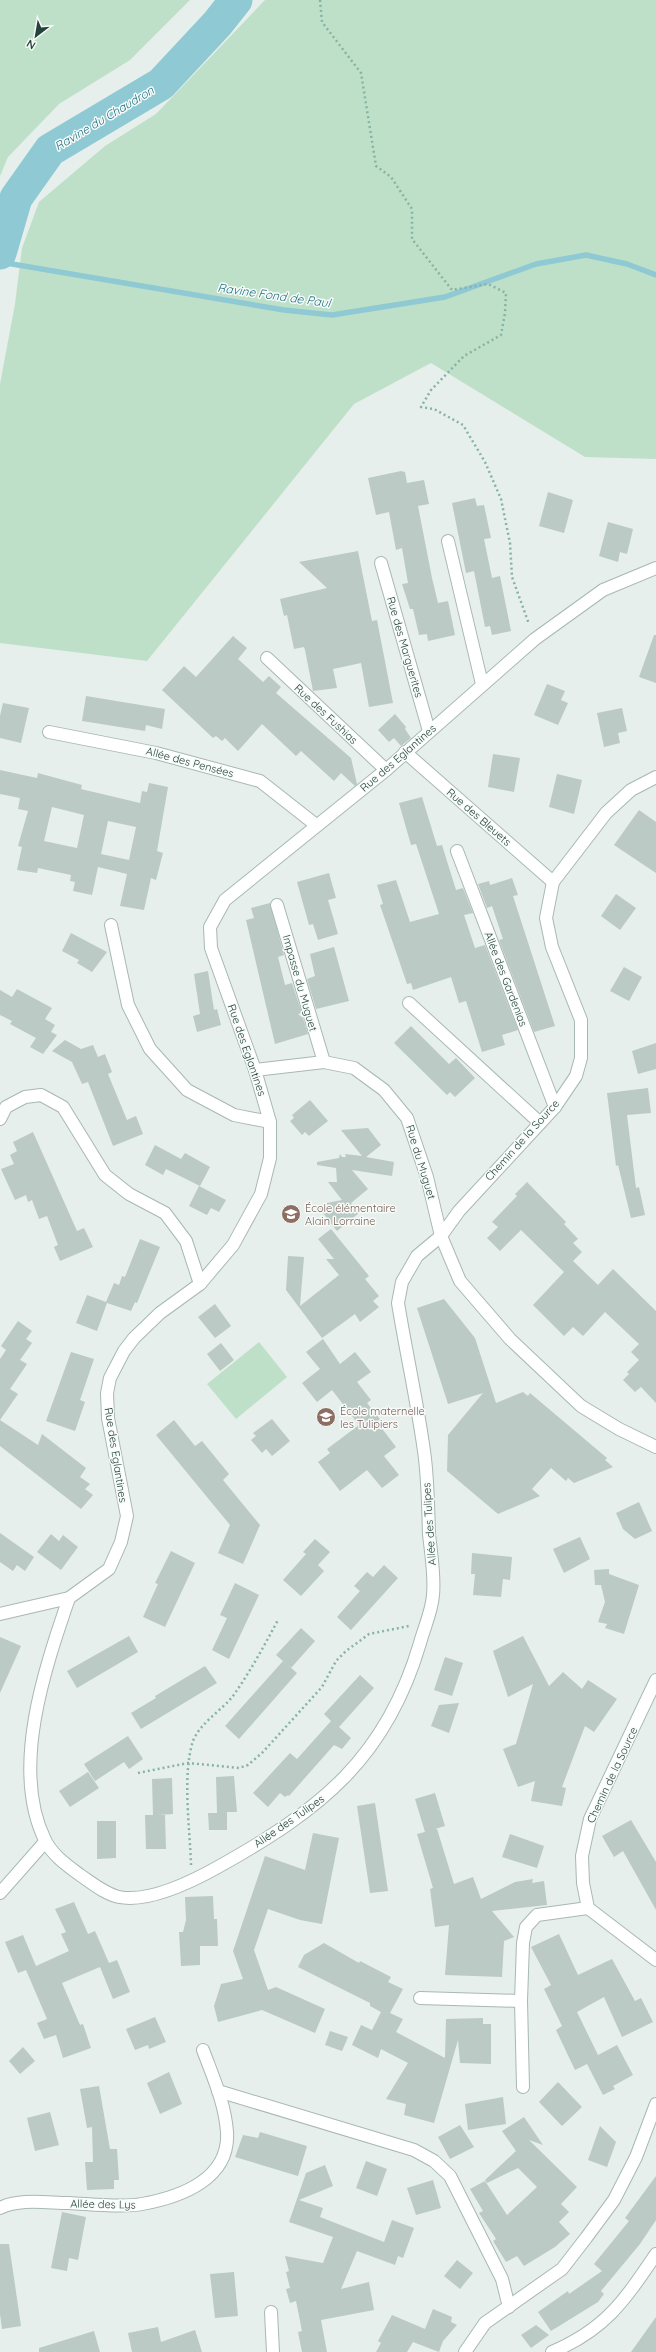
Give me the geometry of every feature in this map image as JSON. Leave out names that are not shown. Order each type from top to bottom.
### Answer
[{"type":"street","points":[[448,541],[482,684]]},
{"type":"street","name":"Rue des Marguerites","points":[[381,563],[429,731]]},
{"type":"street","name":"Rue des Eglantines","points":[[0,1614],[69,1598],[109,1568],[121,1542],[126,1516],[108,1418],[107,1393],[110,1378],[124,1351],[134,1338],[160,1313],[200,1284],[234,1245],[260,1194],[270,1158],[270,1122],[255,1070],[212,948],[210,927],[225,900],[386,770],[482,684],[535,640],[603,590],[656,568]]},
{"type":"street","name":"Rue des Fushias","points":[[267,658],[386,770]]},
{"type":"street","name":"Allée des Pensées","points":[[49,732],[156,753],[260,781],[316,825]]},
{"type":"street","name":"Rue des Bleuets","points":[[405,752],[553,882]]},
{"type":"street","name":"Chemin de la Source","points":[[441,1236],[459,1211],[555,1107],[576,1076],[582,1046],[581,1020],[552,947],[546,918],[553,882],[606,813],[631,790],[656,777]]},
{"type":"street","name":"Allée des Gardenias","points":[[457,851],[555,1107]]},
{"type":"street","name":"Impasse du Muguet","points":[[277,905],[324,1062]]},
{"type":"street","points":[[112,925],[128,1005],[150,1048],[187,1090],[234,1115],[270,1122]]},
{"type":"street","points":[[409,1003],[540,1123]]},
{"type":"street","name":"Rue du Muguet","points":[[255,1070],[324,1062],[354,1068],[384,1090],[407,1118],[427,1177],[441,1236]]},
{"type":"street","points":[[0,1119],[6,1107],[24,1097],[41,1095],[63,1107],[105,1175],[129,1194],[165,1213],[186,1240],[200,1284]]},
{"type":"street","points":[[441,1236],[460,1281],[510,1339],[581,1406],[619,1430],[656,1446]]},
{"type":"street","name":"Allée des Tulipes","points":[[69,1598],[46,1669],[32,1737],[32,1801],[45,1842],[65,1864],[98,1887],[118,1897],[155,1894],[191,1882],[261,1843],[311,1809],[345,1778],[374,1742],[404,1693],[426,1623],[433,1595],[424,1453],[398,1303],[402,1282],[417,1256],[441,1236]]},
{"type":"street","name":"Chemin de la Source","points":[[588,1908],[583,1883],[582,1856],[590,1819],[656,1680]]},
{"type":"street","points":[[0,1893],[45,1842]]},
{"type":"street","points":[[523,2087],[520,2001],[523,1943],[526,1927],[537,1915],[588,1908],[656,1960]]},
{"type":"street","points":[[420,1998],[520,2001]]},
{"type":"street","name":"Allée des Lys","points":[[0,2208],[23,2203],[141,2205],[184,2193],[209,2177],[224,2158],[227,2132],[224,2107],[203,2050]]},
{"type":"street","points":[[218,2091],[414,2150],[434,2161],[450,2176],[502,2279],[509,2307]]},
{"type":"street","points":[[465,2352],[485,2323],[562,2269],[614,2200],[636,2157],[656,2104]]},
{"type":"street","points":[[552,2352],[570,2344],[600,2325],[627,2296],[656,2254]]},
{"type":"street","points":[[271,2312],[273,2352]]},
{"type":"path","points":[[320,0],[322,22],[361,73],[376,166],[392,177],[412,209],[412,239],[452,290],[488,284],[506,293],[501,335],[464,356],[431,390],[421,407],[434,409],[463,425],[484,462],[500,499],[510,543],[512,577],[535,640]]},
{"type":"path","points":[[191,1882],[188,1763],[194,1740],[207,1722],[232,1697],[250,1670],[278,1620]]},
{"type":"path","points":[[138,1773],[188,1763],[239,1768],[248,1765],[262,1753],[322,1687],[336,1662],[351,1647],[369,1634],[383,1629],[426,1623]]},
{"type":"green space","points":[[0,0],[190,0],[130,60],[59,104],[8,157],[0,176]]},
{"type":"green space","points":[[265,0],[656,0],[656,459],[585,457],[431,363],[354,404],[147,661],[0,643],[0,384],[15,304],[22,248],[39,202],[105,146],[156,114]]},
{"type":"green space","points":[[259,1342],[287,1377],[236,1419],[207,1384]]},
{"type":"building","points":[[401,471],[405,472],[407,483],[424,480],[429,504],[418,506],[432,578],[438,603],[448,601],[455,635],[428,641],[427,634],[419,635],[413,609],[410,609],[402,584],[408,583],[402,548],[396,550],[389,512],[376,515],[368,478]]},
{"type":"building","points":[[548,492],[573,500],[564,533],[539,526]]},
{"type":"building","points":[[475,498],[477,506],[484,505],[491,538],[484,539],[492,578],[500,576],[511,631],[492,635],[490,626],[485,627],[474,571],[466,573],[452,503]]},
{"type":"building","points":[[608,522],[633,529],[627,554],[620,552],[618,562],[599,556]]},
{"type":"building","points":[[358,551],[372,621],[377,620],[393,703],[369,707],[361,663],[333,669],[337,688],[313,691],[304,647],[294,649],[287,615],[284,616],[280,599],[327,588],[299,562]]},
{"type":"building","points":[[654,635],[656,635],[656,683],[639,677]]},
{"type":"building","points":[[233,636],[247,648],[238,659],[263,682],[269,676],[281,687],[276,693],[351,758],[357,784],[355,786],[341,773],[334,781],[301,751],[296,756],[262,724],[238,751],[225,738],[222,741],[216,736],[213,738],[162,690],[184,666],[196,677]]},
{"type":"building","points":[[547,684],[565,691],[561,700],[568,703],[558,725],[534,715]]},
{"type":"building","points":[[86,696],[165,709],[162,729],[146,725],[145,731],[82,721]]},
{"type":"building","points":[[3,703],[29,708],[21,743],[0,738],[0,716]]},
{"type":"building","points":[[622,708],[627,731],[618,733],[620,743],[604,747],[597,713]]},
{"type":"building","points":[[395,714],[406,727],[405,729],[411,738],[401,746],[394,738],[389,742],[378,730]]},
{"type":"building","points":[[493,754],[520,758],[514,792],[488,787]]},
{"type":"building","points":[[0,770],[37,778],[38,773],[82,785],[81,789],[140,803],[142,791],[147,792],[149,783],[168,787],[157,851],[163,853],[156,880],[151,878],[144,910],[120,906],[127,874],[98,867],[92,895],[73,891],[75,882],[70,881],[71,875],[38,868],[37,873],[17,870],[22,847],[18,846],[28,811],[18,809],[20,798],[0,794]],"holes":[[[52,807],[84,815],[77,848],[44,841]],[[108,821],[136,827],[129,860],[101,854]]]},
{"type":"building","points":[[557,774],[582,780],[574,814],[549,807]]},
{"type":"building","points":[[422,797],[437,846],[442,845],[456,890],[463,888],[473,913],[464,915],[475,948],[485,945],[518,1030],[502,1035],[505,1045],[482,1052],[466,1001],[459,1003],[451,977],[413,990],[411,983],[407,984],[380,905],[383,904],[377,885],[396,880],[410,922],[439,914],[416,844],[411,845],[399,803]]},
{"type":"building","points":[[639,810],[656,822],[656,873],[614,845]]},
{"type":"building","points":[[329,873],[336,898],[328,900],[338,934],[318,940],[313,924],[309,925],[297,882]]},
{"type":"building","points":[[512,878],[518,895],[513,896],[555,1026],[534,1032],[499,940],[503,939],[492,906],[487,908],[478,884],[489,881],[490,885]]},
{"type":"building","points":[[616,894],[636,908],[620,930],[601,916]]},
{"type":"building","points":[[270,903],[284,955],[278,957],[285,985],[292,983],[302,1013],[298,1014],[303,1018],[308,1034],[275,1044],[246,920],[254,918],[251,908]]},
{"type":"building","points":[[71,933],[107,952],[92,972],[77,963],[79,960],[62,951]]},
{"type":"building","points":[[334,947],[349,1001],[316,1009],[307,979],[315,976],[310,954]]},
{"type":"building","points":[[624,967],[642,977],[629,1001],[610,991]]},
{"type":"building","points":[[208,971],[214,1010],[217,1009],[221,1025],[197,1032],[193,1016],[200,1014],[194,974]]},
{"type":"building","points":[[17,989],[52,1008],[45,1019],[55,1025],[51,1032],[57,1035],[43,1054],[30,1047],[36,1038],[10,1024],[12,1021],[0,1015],[0,990],[12,997]]},
{"type":"building","points":[[411,1026],[449,1064],[456,1058],[475,1078],[455,1097],[450,1092],[447,1095],[394,1043]]},
{"type":"building","points":[[65,1040],[81,1049],[93,1045],[98,1057],[105,1054],[112,1072],[108,1074],[127,1120],[136,1116],[143,1134],[113,1146],[88,1082],[82,1084],[72,1062],[52,1051]]},
{"type":"building","points":[[656,1043],[656,1069],[638,1074],[632,1051]]},
{"type":"building","points":[[648,1088],[651,1113],[627,1115],[636,1188],[639,1187],[645,1215],[631,1218],[618,1165],[616,1166],[607,1093]]},
{"type":"building","points":[[310,1100],[328,1121],[309,1136],[305,1132],[302,1135],[290,1121],[294,1118],[292,1115]]},
{"type":"building","points":[[368,1128],[381,1145],[366,1157],[394,1162],[392,1176],[352,1170],[368,1189],[351,1203],[359,1213],[337,1231],[319,1208],[327,1206],[327,1203],[342,1200],[328,1182],[337,1182],[336,1168],[317,1165],[317,1162],[339,1158],[340,1154],[342,1157],[346,1157],[345,1154],[362,1156],[341,1130]]},
{"type":"building","points":[[33,1132],[77,1231],[84,1228],[93,1247],[60,1261],[54,1247],[58,1245],[47,1216],[39,1219],[32,1200],[28,1202],[26,1195],[15,1200],[1,1169],[14,1164],[10,1155],[17,1151],[13,1142]]},
{"type":"building","points":[[155,1145],[181,1159],[185,1153],[210,1167],[200,1186],[166,1169],[163,1175],[145,1165]]},
{"type":"building","points":[[527,1182],[566,1222],[564,1224],[578,1239],[573,1243],[582,1252],[573,1261],[598,1285],[613,1269],[656,1311],[656,1403],[641,1387],[635,1392],[623,1380],[629,1374],[627,1372],[639,1360],[631,1352],[639,1344],[605,1312],[583,1336],[573,1327],[564,1336],[533,1305],[564,1272],[521,1230],[500,1251],[487,1238],[498,1227],[492,1222],[517,1196],[515,1194]]},
{"type":"building","points":[[199,1186],[226,1200],[219,1212],[211,1208],[207,1215],[189,1206]]},
{"type":"building","points":[[331,1229],[369,1276],[365,1279],[379,1296],[373,1301],[379,1307],[360,1322],[355,1314],[322,1338],[286,1290],[288,1256],[304,1257],[300,1306],[339,1275],[326,1259],[334,1259],[318,1239]]},
{"type":"building","points":[[140,1239],[160,1247],[137,1303],[135,1302],[131,1311],[107,1303],[97,1331],[76,1323],[87,1295],[106,1302],[114,1283],[119,1285],[122,1276],[125,1277]]},
{"type":"building","points":[[444,1299],[475,1338],[496,1403],[523,1392],[528,1396],[530,1393],[607,1458],[605,1460],[613,1467],[574,1483],[568,1478],[566,1481],[551,1468],[532,1489],[540,1496],[498,1514],[447,1471],[448,1435],[483,1393],[448,1404],[417,1308]]},
{"type":"building","points":[[215,1304],[231,1326],[215,1338],[198,1317]]},
{"type":"building","points":[[18,1321],[32,1331],[26,1339],[32,1343],[20,1360],[27,1364],[10,1389],[18,1394],[0,1420],[0,1359],[6,1350],[1,1346]]},
{"type":"building","points":[[323,1339],[340,1364],[355,1352],[371,1372],[357,1382],[371,1400],[367,1403],[380,1419],[377,1422],[396,1447],[384,1456],[399,1475],[382,1488],[367,1470],[340,1491],[318,1462],[330,1453],[327,1449],[359,1425],[332,1390],[317,1402],[302,1383],[320,1369],[306,1352]]},
{"type":"building","points":[[221,1343],[234,1360],[220,1371],[207,1354]]},
{"type":"building","points":[[71,1352],[94,1359],[80,1400],[85,1402],[75,1431],[46,1421]]},
{"type":"building","points":[[272,1419],[290,1441],[272,1456],[266,1449],[262,1453],[251,1440],[256,1436],[253,1433]]},
{"type":"building","points":[[0,1420],[38,1445],[42,1434],[86,1468],[80,1477],[90,1484],[85,1489],[93,1495],[81,1509],[0,1446]]},
{"type":"building","points":[[174,1420],[195,1446],[202,1441],[229,1474],[223,1480],[260,1525],[243,1564],[218,1553],[230,1525],[156,1435]]},
{"type":"building","points":[[639,1502],[652,1531],[635,1539],[623,1529],[616,1513]]},
{"type":"building","points":[[0,1533],[34,1557],[25,1571],[17,1565],[13,1571],[0,1562]]},
{"type":"building","points":[[51,1534],[59,1541],[63,1535],[78,1547],[61,1570],[37,1552]]},
{"type":"building","points":[[580,1537],[590,1559],[564,1573],[553,1549]]},
{"type":"building","points":[[315,1539],[330,1552],[318,1565],[324,1571],[301,1596],[283,1580],[306,1554],[303,1552]]},
{"type":"building","points":[[171,1551],[195,1563],[165,1627],[143,1617],[158,1584],[155,1583]]},
{"type":"building","points":[[472,1553],[512,1557],[510,1580],[503,1579],[501,1597],[473,1595],[475,1574],[471,1574]]},
{"type":"building","points":[[384,1565],[398,1578],[351,1630],[337,1617],[360,1591],[354,1586],[367,1572],[373,1577]]},
{"type":"building","points":[[609,1569],[609,1574],[639,1585],[624,1634],[605,1628],[607,1624],[598,1622],[605,1602],[601,1585],[595,1585],[594,1570]]},
{"type":"building","points":[[235,1583],[259,1595],[229,1659],[212,1650],[227,1618],[220,1615]]},
{"type":"building","points":[[301,1628],[315,1641],[291,1668],[276,1655]]},
{"type":"building","points":[[129,1636],[138,1652],[77,1688],[67,1671]]},
{"type":"building","points":[[523,1636],[549,1686],[563,1672],[582,1689],[588,1680],[617,1699],[594,1732],[585,1726],[562,1787],[566,1788],[562,1806],[531,1801],[535,1781],[518,1787],[503,1749],[516,1744],[533,1684],[508,1697],[493,1651]]},
{"type":"building","points":[[0,1637],[21,1646],[0,1693]]},
{"type":"building","points":[[445,1657],[463,1663],[452,1696],[434,1690]]},
{"type":"building","points":[[283,1661],[297,1673],[239,1739],[225,1726]]},
{"type":"building","points":[[205,1666],[217,1683],[141,1729],[131,1713],[156,1698],[155,1696]]},
{"type":"building","points":[[360,1675],[374,1688],[339,1727],[351,1738],[342,1749],[334,1745],[289,1796],[288,1795],[285,1797],[280,1793],[268,1807],[253,1793],[290,1753],[297,1759],[331,1721],[324,1714]]},
{"type":"building","points":[[459,1703],[449,1733],[431,1726],[439,1705]]},
{"type":"building","points":[[128,1736],[143,1759],[129,1769],[124,1762],[95,1781],[84,1764]]},
{"type":"building","points":[[88,1772],[99,1788],[70,1807],[59,1791]]},
{"type":"building","points":[[234,1776],[237,1812],[227,1812],[227,1830],[209,1830],[208,1813],[217,1813],[216,1777]]},
{"type":"building","points":[[172,1778],[173,1814],[158,1815],[165,1815],[166,1849],[146,1849],[145,1815],[153,1815],[152,1779]]},
{"type":"building","points":[[435,1793],[445,1826],[435,1829],[437,1829],[454,1884],[473,1877],[481,1899],[515,1882],[533,1879],[532,1883],[544,1881],[547,1905],[492,1911],[514,1937],[504,1941],[502,1977],[445,1975],[449,1925],[435,1927],[430,1889],[433,1888],[417,1834],[425,1832],[415,1799]]},
{"type":"building","points":[[375,1803],[388,1891],[370,1893],[357,1806]]},
{"type":"building","points":[[631,1820],[656,1862],[656,1910],[623,1851],[614,1857],[602,1836]]},
{"type":"building","points":[[97,1821],[116,1821],[116,1858],[97,1859]]},
{"type":"building","points":[[313,1833],[339,1838],[322,1924],[300,1920],[268,1909],[254,1950],[268,1990],[276,1987],[325,2009],[315,2033],[262,2010],[218,2022],[214,2006],[221,1984],[243,1979],[233,1951],[265,1856],[305,1870]]},
{"type":"building","points":[[510,1834],[544,1846],[537,1868],[502,1857]]},
{"type":"building","points":[[213,1896],[214,1919],[217,1919],[218,1946],[200,1946],[200,1965],[181,1966],[179,1932],[183,1932],[186,1920],[185,1897]]},
{"type":"building","points":[[74,1902],[88,1934],[95,1931],[109,1963],[117,1960],[130,1992],[113,1999],[100,1967],[62,1983],[80,2025],[83,2024],[91,2048],[63,2058],[56,2035],[44,2039],[37,2023],[47,2019],[26,1970],[18,1973],[5,1942],[23,1935],[36,1966],[69,1951],[61,1934],[66,1932],[55,1909]]},
{"type":"building","points":[[559,1934],[578,1975],[612,1959],[635,2001],[641,1998],[653,2022],[622,2037],[604,1997],[577,2012],[598,2055],[617,2045],[633,2075],[613,2086],[615,2089],[603,2095],[587,2064],[575,2070],[556,2030],[562,2026],[544,1989],[551,1985],[531,1947]]},
{"type":"building","points":[[324,1943],[359,1963],[360,1961],[391,1977],[388,1982],[403,1989],[390,2013],[403,2019],[396,2032],[445,2058],[446,2019],[483,2018],[483,2024],[491,2024],[491,2064],[460,2063],[458,2040],[434,2123],[404,2115],[406,2104],[386,2099],[408,2063],[381,2049],[378,2058],[352,2045],[361,2025],[372,2030],[381,2012],[370,2006],[370,2003],[298,1967],[304,1955]]},
{"type":"building","points":[[155,2017],[166,2042],[149,2049],[148,2045],[135,2050],[126,2029]]},
{"type":"building","points":[[330,2031],[348,2037],[342,2051],[325,2045]]},
{"type":"building","points":[[23,2047],[35,2061],[20,2074],[9,2061]]},
{"type":"building","points":[[169,2072],[182,2104],[160,2114],[147,2083]]},
{"type":"building","points":[[558,2082],[582,2107],[562,2126],[539,2102]]},
{"type":"building","points":[[99,2086],[110,2149],[117,2149],[119,2180],[114,2180],[114,2189],[87,2190],[85,2162],[93,2162],[92,2127],[87,2128],[80,2089]]},
{"type":"building","points":[[503,2097],[506,2124],[468,2130],[465,2104]]},
{"type":"building","points":[[50,2112],[59,2145],[35,2151],[27,2118]]},
{"type":"building","points":[[524,2117],[543,2145],[529,2140],[577,2187],[561,2204],[569,2212],[559,2222],[570,2234],[555,2247],[524,2266],[517,2256],[506,2262],[493,2241],[496,2239],[479,2213],[483,2211],[470,2189],[485,2181],[507,2215],[537,2187],[518,2168],[487,2183],[485,2180],[516,2151],[502,2131]]},
{"type":"building","points":[[460,2125],[474,2147],[450,2159],[438,2137]]},
{"type":"building","points":[[600,2126],[616,2142],[607,2167],[588,2160]]},
{"type":"building","points":[[260,2132],[307,2146],[298,2176],[235,2157],[243,2135],[258,2138]]},
{"type":"building","points":[[366,2161],[387,2169],[377,2196],[356,2188]]},
{"type":"building","points":[[325,2165],[333,2186],[299,2200],[323,2208],[320,2217],[384,2242],[392,2220],[414,2228],[403,2258],[398,2256],[395,2265],[357,2251],[341,2289],[369,2282],[374,2310],[321,2320],[327,2352],[302,2352],[298,2332],[302,2331],[296,2301],[290,2303],[286,2289],[290,2288],[286,2272],[289,2271],[285,2256],[323,2263],[333,2237],[289,2222],[306,2173]]},
{"type":"building","points":[[656,2176],[656,2220],[640,2244],[601,2291],[604,2294],[598,2302],[551,2331],[538,2312],[568,2291],[569,2294],[602,2271],[594,2264],[629,2221],[625,2218]]},
{"type":"building","points":[[433,2180],[441,2208],[416,2215],[407,2188]]},
{"type":"building","points":[[62,2212],[86,2217],[78,2260],[69,2258],[67,2271],[51,2268]]},
{"type":"building","points":[[0,2244],[9,2244],[21,2326],[2,2329],[0,2314]]},
{"type":"building","points":[[457,2260],[473,2273],[460,2289],[444,2276]]},
{"type":"building","points":[[234,2272],[238,2316],[215,2318],[210,2274]]},
{"type":"building","points":[[433,2309],[452,2317],[451,2322],[457,2325],[443,2341],[439,2352],[413,2342],[407,2352],[376,2352],[381,2343],[378,2341],[392,2315],[425,2329]]},
{"type":"building","points":[[656,2317],[656,2352],[631,2352]]},
{"type":"building","points":[[536,2325],[549,2335],[531,2348],[521,2335]]},
{"type":"building","points":[[158,2327],[161,2342],[195,2330],[202,2352],[132,2352],[128,2333]]},
{"type":"building","points":[[94,2331],[100,2352],[39,2352],[39,2348]]},
{"type":"waterway","name":"Ravine du Chaudron","points":[[0,253],[16,198],[50,150],[161,84],[217,24],[236,0]]},
{"type":"waterway","name":"Ravine Fond de Paul","points":[[0,262],[284,310],[332,315],[445,297],[536,264],[586,255],[627,264],[656,275]]},
{"type":"place","name":"École élémentaire Alain Lorraine","points":[[291,1214]]},
{"type":"place","name":"École maternelle les Tulipiers","points":[[326,1417]]}]
